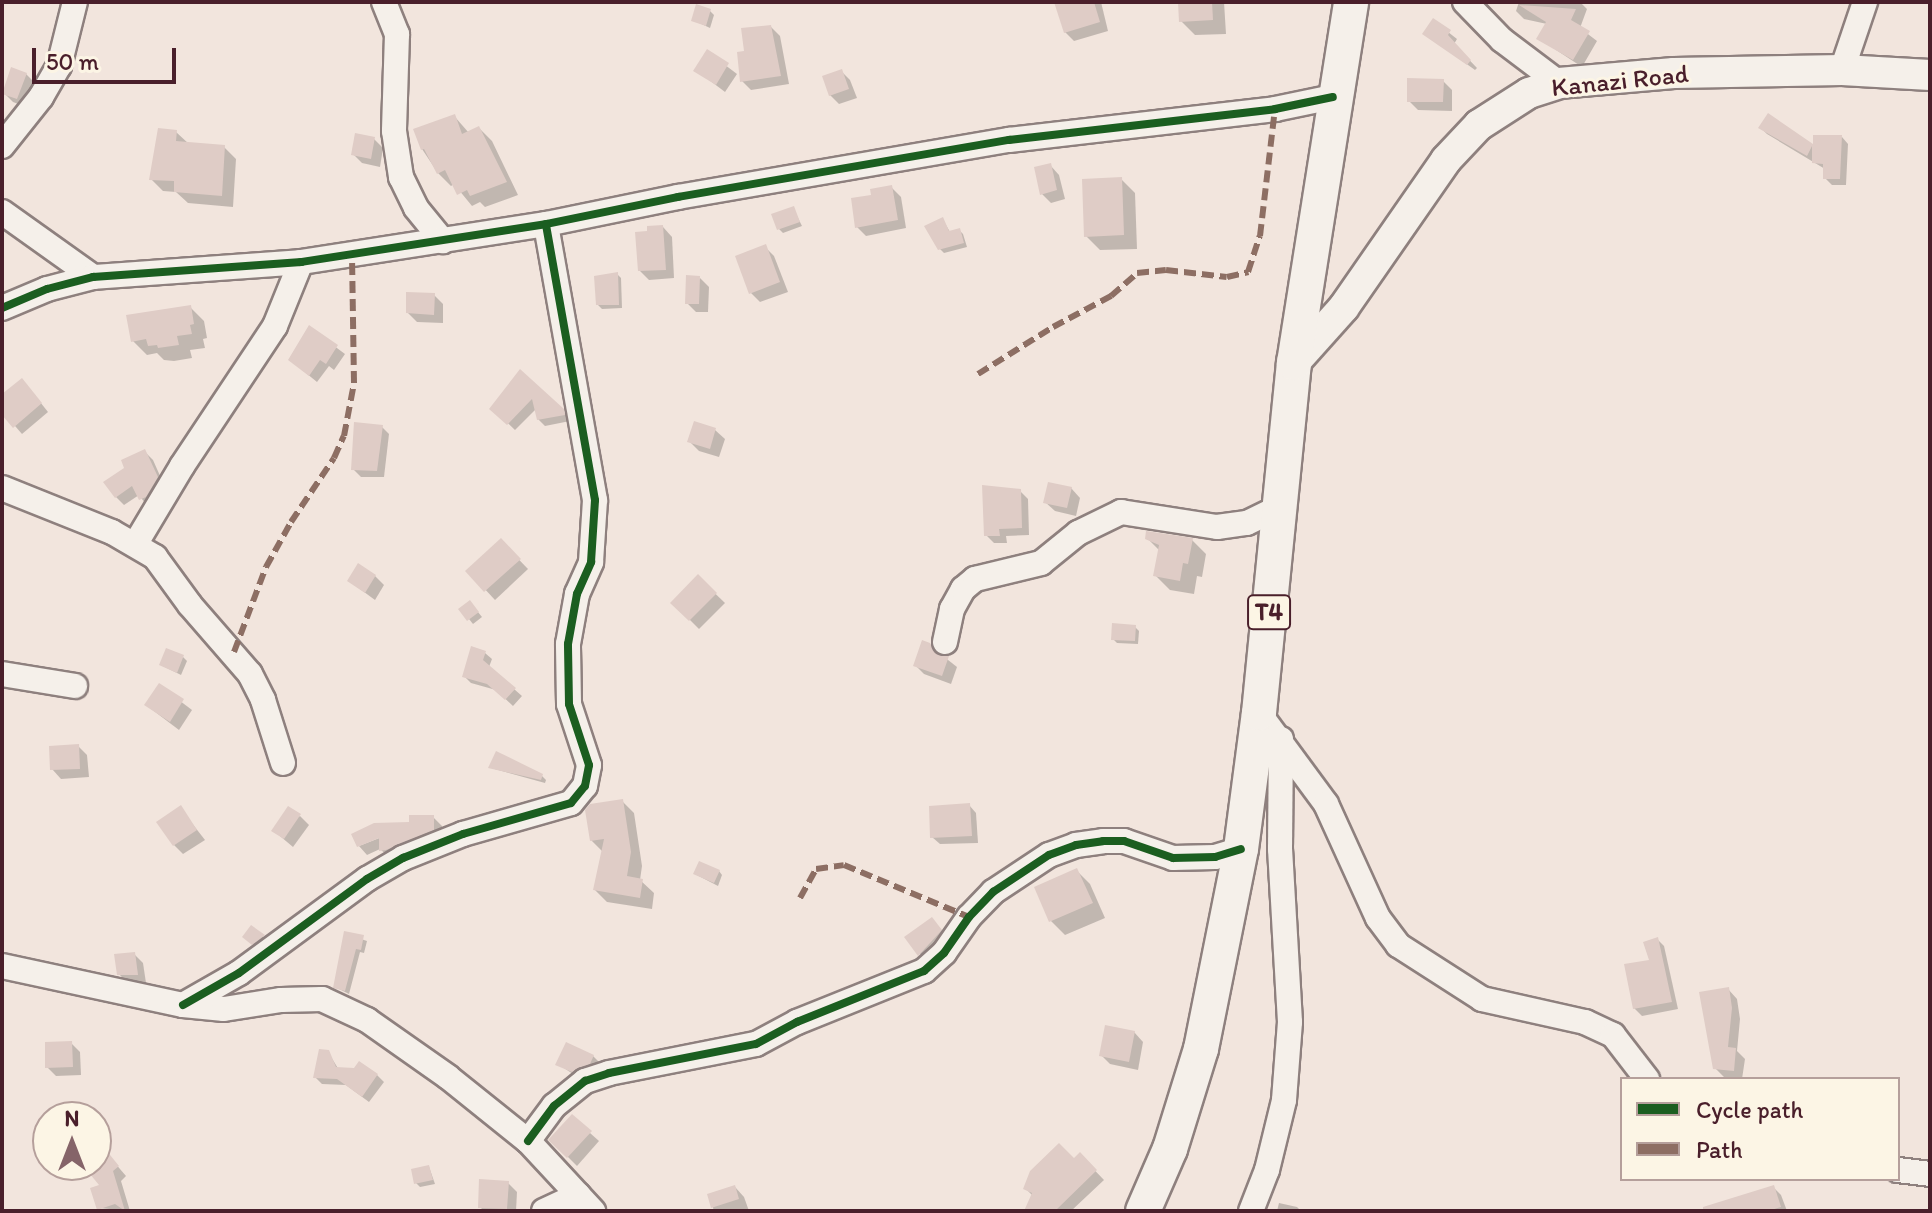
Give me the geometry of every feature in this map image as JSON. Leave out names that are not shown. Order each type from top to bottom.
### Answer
[{"type":"highway","name":"T4","points":[[1143,1211],[1170,1149],[1201,1049],[1241,849],[1259,713],[1294,363],[1333,97],[1351,2]]},
{"type":"main road","name":"Kanazi Road","points":[[1294,363],[1344,307],[1446,160],[1479,125],[1529,93],[1559,83],[1674,73],[1842,70],[1930,75]]},
{"type":"street","points":[[2,146],[41,97],[59,66],[75,2]]},
{"type":"street","points":[[384,2],[397,34],[394,131],[401,177],[416,208],[443,241]]},
{"type":"street","points":[[1465,2],[1502,40],[1559,83]]},
{"type":"street","points":[[1842,70],[1865,2]]},
{"type":"street","points":[[2,308],[47,289],[93,277],[301,262],[546,224],[678,197],[1009,140],[1275,109],[1333,97]]},
{"type":"street","points":[[2,212],[93,277]]},
{"type":"street","points":[[183,1005],[239,973],[367,879],[403,858],[463,834],[571,803],[585,786],[589,765],[569,704],[568,644],[577,594],[591,562],[595,500],[546,224]]},
{"type":"street","points":[[136,543],[182,466],[267,339],[301,262]]},
{"type":"street","points":[[2,488],[136,543],[155,557],[190,605],[250,674],[263,700],[283,763]]},
{"type":"street","points":[[945,642],[952,609],[963,589],[975,579],[1041,563],[1078,533],[1121,512],[1217,527],[1247,523],[1280,507]]},
{"type":"street","points":[[2,674],[75,686]]},
{"type":"street","points":[[1259,713],[1326,804],[1378,918],[1398,945],[1482,999],[1585,1022],[1613,1035],[1645,1077]]},
{"type":"street","points":[[1251,1211],[1267,1170],[1284,1100],[1290,1022],[1279,804],[1281,739]]},
{"type":"street","points":[[528,1141],[554,1106],[585,1081],[609,1073],[756,1044],[797,1022],[924,971],[944,953],[969,917],[993,892],[1049,855],[1076,845],[1103,841],[1124,841],[1173,858],[1215,857],[1241,849]]},
{"type":"street","points":[[2,966],[183,1005],[224,1009],[281,1000],[322,999],[367,1020],[448,1077],[528,1141],[586,1203]]},
{"type":"street","points":[[1900,1170],[1930,1174]]},
{"type":"street","points":[[544,1211],[586,1203]]},
{"type":"building","points":[[1054,2],[1094,2],[1100,22],[1064,33]]},
{"type":"building","points":[[1178,2],[1212,2],[1213,20],[1179,22]]},
{"type":"building","points":[[696,4],[711,9],[706,26],[691,21]]},
{"type":"building","points":[[1519,5],[1576,9],[1571,20],[1590,31],[1573,60],[1536,39],[1546,22]]},
{"type":"building","points":[[1433,18],[1451,30],[1448,35],[1471,60],[1467,65],[1422,34]]},
{"type":"building","points":[[771,25],[781,76],[740,82],[737,52],[744,51],[741,28]]},
{"type":"building","points":[[707,49],[729,63],[716,85],[693,71]]},
{"type":"building","points":[[11,67],[27,73],[17,99],[2,94]]},
{"type":"building","points":[[842,69],[849,89],[829,96],[822,76]]},
{"type":"building","points":[[1407,78],[1444,79],[1443,102],[1407,102]]},
{"type":"building","points":[[1768,113],[1813,144],[1813,135],[1842,135],[1840,179],[1823,179],[1823,164],[1812,163],[1812,146],[1807,156],[1758,128]]},
{"type":"building","points":[[455,114],[462,134],[479,126],[507,182],[470,196],[467,190],[457,195],[445,170],[437,174],[424,149],[421,150],[413,129]]},
{"type":"building","points":[[158,128],[177,130],[176,141],[225,145],[222,196],[174,192],[174,181],[149,180]]},
{"type":"building","points":[[355,133],[375,137],[371,159],[351,155]]},
{"type":"building","points":[[1051,163],[1057,190],[1040,195],[1034,167]]},
{"type":"building","points":[[1122,177],[1124,235],[1084,237],[1082,179]]},
{"type":"building","points":[[892,185],[898,220],[855,228],[851,198],[871,195],[870,189]]},
{"type":"building","points":[[794,206],[800,222],[777,230],[771,214]]},
{"type":"building","points":[[943,217],[949,231],[960,228],[964,243],[938,250],[924,226]]},
{"type":"building","points":[[663,225],[666,270],[638,271],[635,232],[647,231],[647,226]]},
{"type":"building","points":[[766,244],[780,282],[749,294],[735,256]]},
{"type":"building","points":[[618,272],[619,305],[596,305],[594,276]]},
{"type":"building","points":[[686,275],[700,276],[699,304],[685,304]]},
{"type":"building","points":[[406,292],[435,293],[434,315],[406,313]]},
{"type":"building","points":[[191,305],[192,334],[177,336],[179,345],[158,348],[157,345],[148,346],[146,339],[131,342],[126,315]]},
{"type":"building","points":[[309,325],[338,345],[326,364],[320,360],[309,376],[288,360]]},
{"type":"building","points":[[520,369],[564,409],[565,415],[537,420],[532,399],[507,425],[489,409]]},
{"type":"building","points":[[22,378],[42,403],[13,428],[2,415],[2,394]]},
{"type":"building","points":[[694,421],[716,428],[710,449],[687,442]]},
{"type":"building","points":[[354,422],[383,425],[377,471],[351,470]]},
{"type":"building","points":[[145,449],[158,477],[146,497],[139,500],[132,486],[115,498],[103,482],[124,468],[121,460]]},
{"type":"building","points":[[1048,482],[1072,487],[1067,508],[1043,503]]},
{"type":"building","points":[[982,485],[1021,489],[1022,528],[999,529],[1000,536],[984,536]]},
{"type":"building","points":[[1146,531],[1193,538],[1188,564],[1183,563],[1180,581],[1153,576],[1159,545],[1145,539]]},
{"type":"building","points":[[501,538],[521,559],[484,592],[465,571]]},
{"type":"building","points":[[358,563],[376,575],[365,593],[347,581]]},
{"type":"building","points":[[698,574],[717,593],[689,621],[670,603]]},
{"type":"building","points":[[470,600],[479,612],[467,621],[458,609]]},
{"type":"building","points":[[1112,623],[1136,625],[1135,641],[1111,640]]},
{"type":"building","points":[[922,640],[930,643],[936,654],[949,656],[942,676],[913,666]]},
{"type":"building","points":[[471,646],[486,651],[483,660],[516,688],[505,700],[487,684],[462,677]]},
{"type":"building","points":[[166,648],[184,655],[177,673],[159,665]]},
{"type":"building","points":[[159,683],[184,699],[170,722],[144,705]]},
{"type":"building","points":[[79,744],[80,769],[50,770],[49,746]]},
{"type":"building","points":[[496,751],[543,774],[541,780],[488,768]]},
{"type":"building","points":[[623,799],[631,852],[627,876],[643,879],[640,898],[593,890],[604,839],[590,841],[585,810],[590,804]]},
{"type":"building","points":[[970,803],[972,836],[930,838],[929,806]]},
{"type":"building","points":[[181,805],[197,830],[173,846],[156,822]]},
{"type":"building","points":[[288,806],[301,814],[284,839],[271,831]]},
{"type":"building","points":[[409,815],[434,815],[434,830],[386,850],[379,851],[379,838],[357,847],[351,834],[374,823],[409,822]]},
{"type":"building","points":[[699,861],[720,870],[714,883],[693,874]]},
{"type":"building","points":[[1077,868],[1093,903],[1049,922],[1034,887]]},
{"type":"building","points":[[932,917],[942,930],[918,956],[904,937]]},
{"type":"building","points":[[251,925],[265,935],[252,945],[242,937]]},
{"type":"building","points":[[344,931],[364,935],[361,950],[356,949],[345,991],[333,988]]},
{"type":"building","points":[[1658,937],[1672,1002],[1633,1009],[1624,964],[1649,960],[1643,942]]},
{"type":"building","points":[[135,952],[138,975],[117,975],[114,954]]},
{"type":"building","points":[[1729,987],[1732,1008],[1728,1047],[1736,1048],[1734,1071],[1713,1069],[1699,992]]},
{"type":"building","points":[[1105,1025],[1135,1031],[1129,1062],[1099,1056]]},
{"type":"building","points":[[72,1041],[73,1067],[45,1068],[45,1042]]},
{"type":"building","points":[[566,1042],[594,1055],[590,1064],[572,1072],[555,1065]]},
{"type":"building","points":[[319,1049],[329,1050],[336,1067],[354,1068],[359,1061],[378,1074],[362,1097],[337,1079],[313,1078]]},
{"type":"building","points":[[572,1114],[592,1131],[567,1158],[548,1140]]},
{"type":"building","points":[[1059,1143],[1074,1158],[1080,1152],[1097,1170],[1055,1211],[1024,1211],[1032,1193],[1023,1189],[1030,1171]]},
{"type":"building","points":[[112,1157],[119,1166],[113,1171],[125,1211],[115,1204],[97,1210],[90,1188],[99,1185],[96,1181],[112,1181]]},
{"type":"building","points":[[429,1165],[433,1180],[414,1184],[411,1169]]},
{"type":"building","points":[[479,1179],[509,1181],[507,1209],[478,1208]]},
{"type":"building","points":[[735,1185],[739,1199],[711,1208],[707,1194]]},
{"type":"building","points":[[1774,1185],[1781,1207],[1768,1211],[1703,1211],[1703,1207]]},
{"type":"marked path","points":[[978,374],[1053,327],[1111,296],[1137,273],[1166,270],[1227,277],[1248,272],[1260,236],[1275,109]]},
{"type":"marked path","points":[[234,652],[266,567],[291,522],[334,458],[344,436],[354,383],[352,255]]},
{"type":"marked path","points":[[800,898],[816,869],[844,865],[969,917]]},
{"type":"cycle path","points":[[2,308],[47,289],[93,277],[301,262],[546,224],[678,197],[1009,140],[1275,109],[1333,97]]},
{"type":"cycle path","points":[[183,1005],[239,973],[367,879],[403,858],[463,834],[571,803],[585,786],[589,765],[569,704],[568,644],[577,594],[591,562],[595,500],[546,224]]},
{"type":"cycle path","points":[[528,1141],[554,1106],[585,1081],[609,1073],[756,1044],[797,1022],[924,971],[944,953],[969,917],[993,892],[1049,855],[1076,845],[1103,841],[1124,841],[1173,858],[1215,857],[1241,849]]}]
